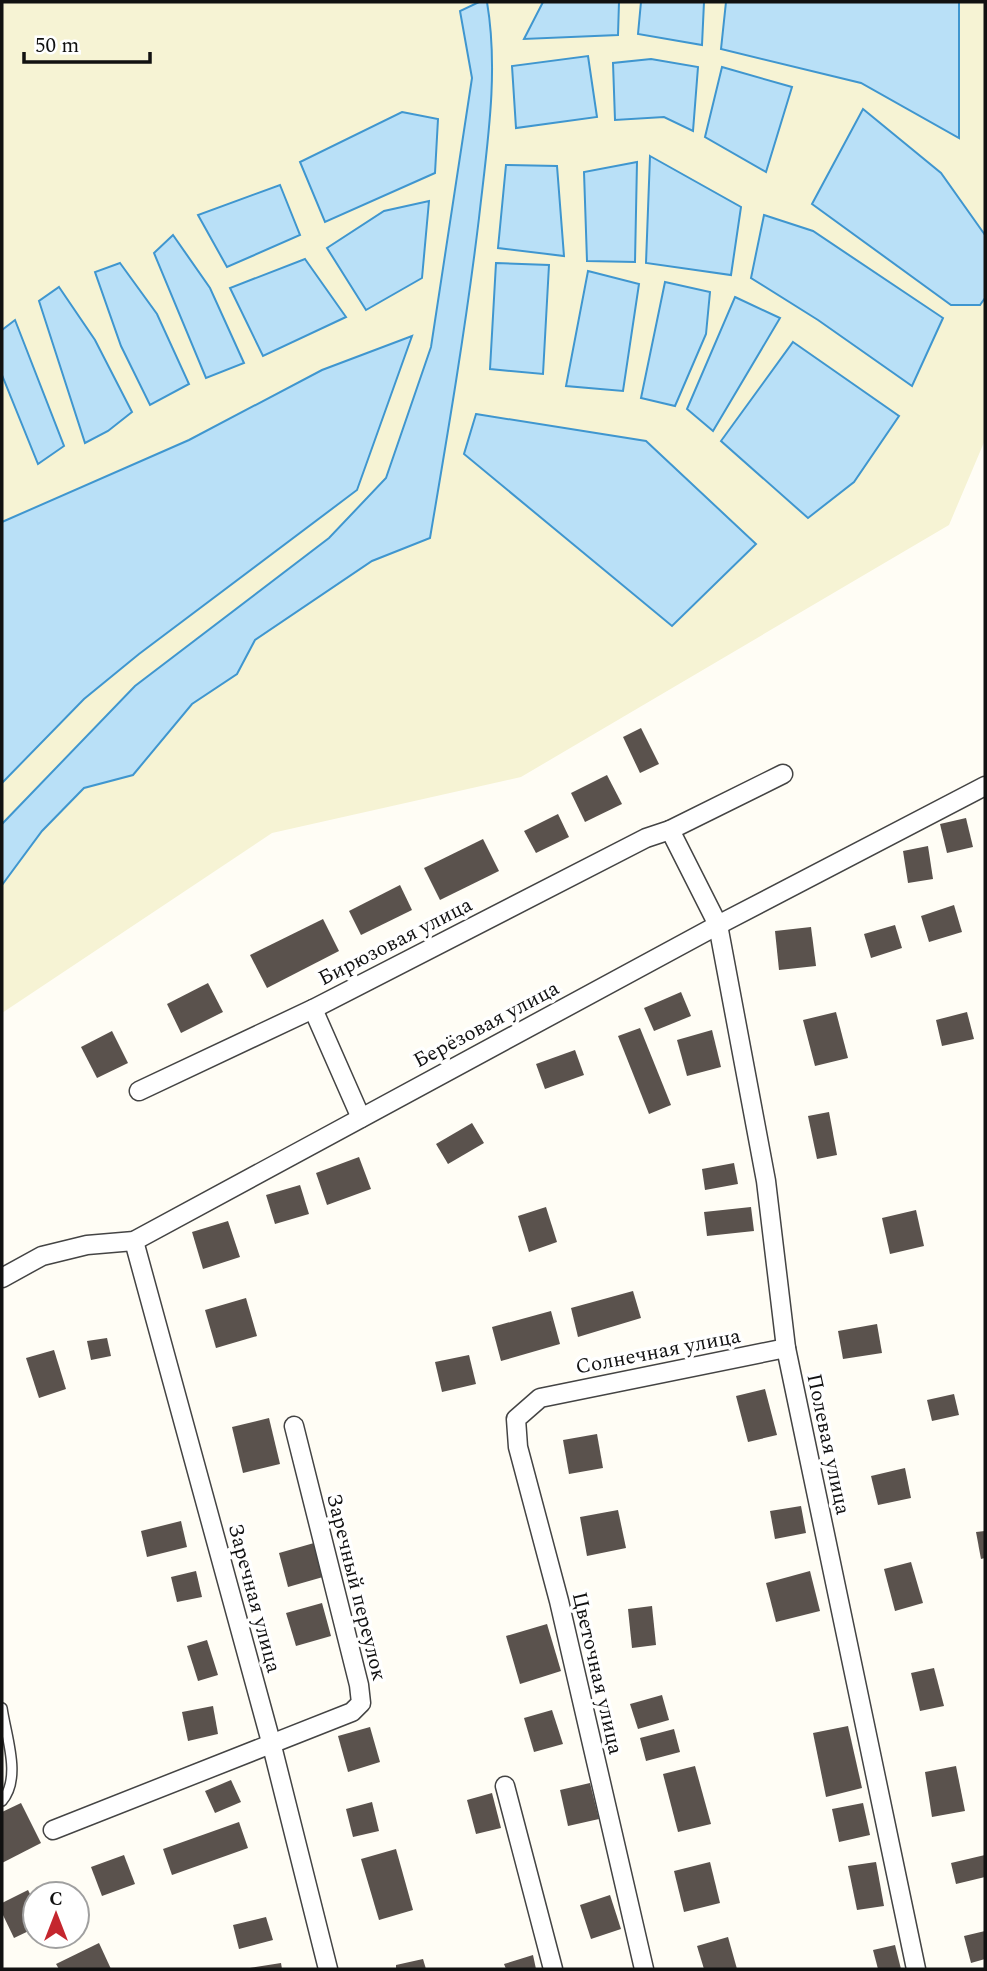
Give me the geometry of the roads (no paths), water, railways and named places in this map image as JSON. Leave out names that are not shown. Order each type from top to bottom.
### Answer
[{"type":"street","name":"Бирюзовая улица","points":[[139,1091],[313,1009],[646,838],[670,830],[783,774]]},
{"type":"street","name":"Берёзовая улица","points":[[2,1278],[42,1256],[87,1245],[134,1241],[718,925],[985,786]]},
{"type":"street","points":[[670,830],[718,925]]},
{"type":"street","name":"Полевая улица","points":[[718,925],[766,1181],[786,1348],[916,1969]]},
{"type":"street","points":[[313,1009],[361,1118]]},
{"type":"street","name":"Заречная улица","points":[[134,1241],[271,1742],[328,1969]]},
{"type":"street","name":"Солнечная улица","points":[[540,1398],[786,1348]]},
{"type":"street","name":"Цветочная улица","points":[[540,1398],[516,1419],[518,1447],[558,1601],[644,1969]]},
{"type":"street","name":"Заречный переулок","points":[[271,1742],[352,1712],[361,1703],[359,1685],[294,1426]]},
{"type":"street","points":[[53,1830],[271,1742]]},
{"type":"street","points":[[505,1786],[553,1969]]},
{"type":"lane","points":[[2,1708],[13,1777],[9,1792],[2,1801]]},
{"type":"water","points":[[479,2],[487,2],[492,56],[488,137],[468,299],[430,538],[372,561],[255,640],[237,674],[192,704],[133,775],[84,788],[42,831],[2,885],[2,824],[135,686],[329,538],[386,478],[431,347],[472,78],[460,11]]},
{"type":"water","points":[[543,2],[619,2],[618,35],[524,39]]},
{"type":"water","points":[[641,2],[704,2],[702,45],[638,34]]},
{"type":"water","points":[[726,2],[959,2],[959,138],[861,83],[721,49]]},
{"type":"water","points":[[588,56],[597,117],[516,128],[512,66]]},
{"type":"water","points":[[651,59],[698,67],[693,131],[664,117],[615,120],[613,63]]},
{"type":"water","points":[[722,67],[792,87],[766,172],[705,137]]},
{"type":"water","points":[[863,109],[941,173],[985,235],[985,298],[980,305],[951,305],[812,204]]},
{"type":"water","points":[[402,112],[438,119],[435,173],[325,222],[300,162]]},
{"type":"water","points":[[650,156],[741,207],[731,275],[646,263]]},
{"type":"water","points":[[637,162],[635,262],[587,261],[584,172]]},
{"type":"water","points":[[506,165],[557,166],[564,256],[498,248]]},
{"type":"water","points":[[280,185],[300,235],[227,267],[198,215]]},
{"type":"water","points":[[429,201],[422,278],[366,310],[327,248],[384,211]]},
{"type":"water","points":[[764,215],[813,231],[943,318],[912,386],[818,320],[751,278]]},
{"type":"water","points":[[173,235],[210,288],[244,363],[206,378],[154,253]]},
{"type":"water","points":[[305,259],[346,317],[263,356],[230,288]]},
{"type":"water","points":[[120,263],[157,314],[189,384],[150,405],[121,346],[95,272]]},
{"type":"water","points":[[496,263],[549,265],[543,374],[490,369]]},
{"type":"water","points":[[588,271],[639,284],[623,391],[566,386]]},
{"type":"water","points":[[665,282],[710,292],[706,334],[675,406],[641,398]]},
{"type":"water","points":[[59,287],[95,340],[132,412],[108,431],[85,443],[39,301]]},
{"type":"water","points":[[735,297],[780,318],[713,431],[687,409]]},
{"type":"water","points":[[15,320],[64,446],[38,464],[2,375],[2,330]]},
{"type":"water","points":[[412,336],[357,490],[139,654],[84,699],[2,783],[2,522],[189,440],[322,370]]},
{"type":"water","points":[[793,342],[899,416],[854,482],[808,518],[721,441]]},
{"type":"water","points":[[476,414],[646,441],[756,544],[672,626],[464,454]]}]
